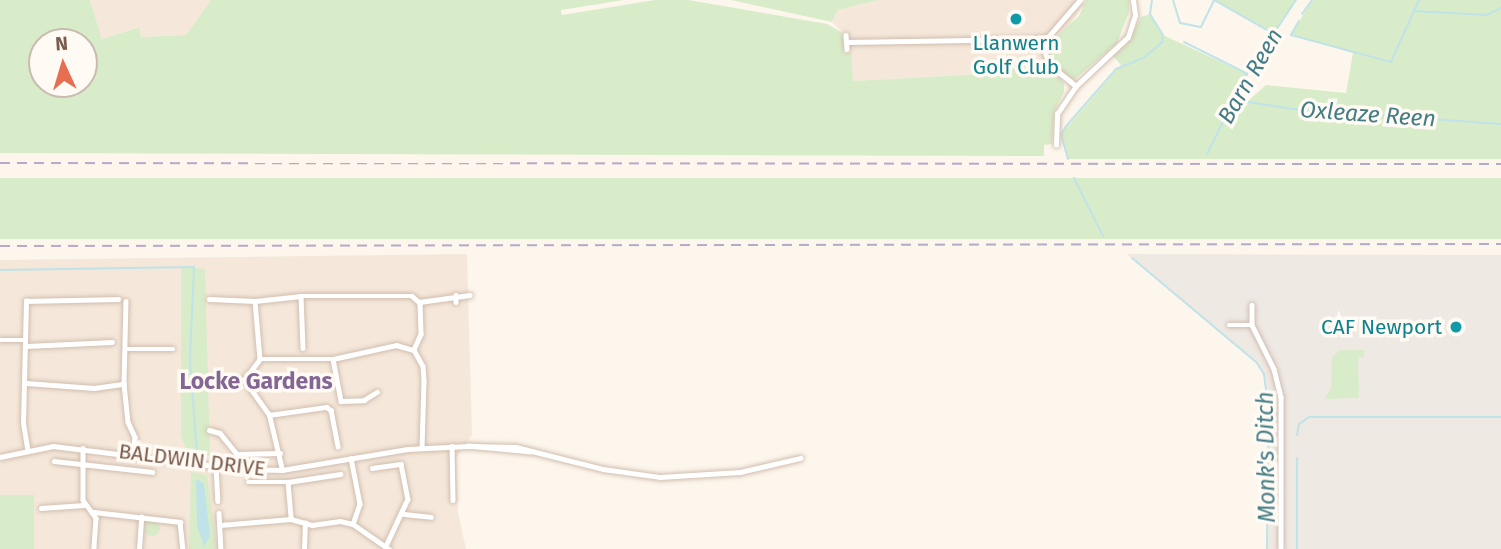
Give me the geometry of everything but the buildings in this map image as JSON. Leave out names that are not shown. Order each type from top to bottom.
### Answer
[{"type":"street","points":[[846,42],[1041,38],[1057,28],[1080,0]]},
{"type":"street","points":[[1056,145],[1057,114],[1076,86],[1128,37],[1135,15],[1133,0]]},
{"type":"street","points":[[846,35],[847,49]]},
{"type":"street","points":[[1041,38],[1049,64],[1076,86]]},
{"type":"street","points":[[209,299],[255,301],[336,294],[343,298],[412,296],[419,302],[421,334],[414,350],[424,373],[422,447]]},
{"type":"street","points":[[456,295],[456,302]]},
{"type":"street","points":[[419,302],[470,295]]},
{"type":"street","points":[[300,296],[303,348]]},
{"type":"street","points":[[27,448],[23,433],[29,299],[118,299]]},
{"type":"street","points":[[126,301],[124,384],[128,422],[135,437],[133,453]]},
{"type":"street","points":[[244,380],[260,359],[255,301]]},
{"type":"street","points":[[1252,305],[1252,326],[1274,369],[1280,397],[1281,549]]},
{"type":"street","points":[[1229,326],[1252,326]]},
{"type":"street","points":[[0,340],[26,343],[112,342]]},
{"type":"street","points":[[260,359],[333,359],[396,345],[414,350]]},
{"type":"street","points":[[125,349],[173,349]]},
{"type":"street","points":[[333,359],[341,401],[364,400],[377,392]]},
{"type":"street","points":[[211,381],[244,380]]},
{"type":"street","points":[[244,380],[269,415],[281,453],[282,470]]},
{"type":"street","points":[[26,383],[94,388],[124,384]]},
{"type":"street","points":[[269,415],[326,407],[331,410],[338,446]]},
{"type":"street","points":[[209,430],[220,433],[237,454],[281,453]]},
{"type":"street","points":[[452,446],[453,500]]},
{"type":"street","name":"BALDWIN DRIVE","points":[[0,457],[27,448],[83,448],[133,453],[216,467],[282,470],[422,447],[468,446],[531,452],[660,477],[740,472],[800,458]]},
{"type":"street","points":[[83,448],[84,505]]},
{"type":"street","points":[[351,458],[360,504],[353,524]]},
{"type":"street","points":[[54,461],[83,462],[152,472]]},
{"type":"street","points":[[220,525],[291,519],[305,523],[353,524],[388,547],[408,499],[402,466],[372,468]]},
{"type":"street","points":[[216,467],[218,501]]},
{"type":"street","points":[[248,482],[288,482],[340,474]]},
{"type":"street","points":[[288,482],[291,519]]},
{"type":"street","points":[[41,508],[84,505],[94,512],[180,522],[183,549]]},
{"type":"street","points":[[94,512],[94,549]]},
{"type":"street","points":[[219,513],[221,549]]},
{"type":"street","points":[[404,514],[431,517]]},
{"type":"street","points":[[139,549],[141,517]]},
{"type":"street","points":[[304,549],[305,523]]},
{"type":"shaded area","points":[[90,0],[211,0],[186,35],[141,37],[138,27],[102,39]]},
{"type":"shaded area","points":[[878,0],[1075,0],[1085,3],[1062,35],[1042,49],[1047,65],[982,74],[853,81],[843,33],[832,22],[838,10]]},
{"type":"shaded area","points":[[467,254],[472,435],[456,458],[458,512],[466,549],[0,549],[0,260]]},
{"type":"shaded area","points":[[1127,254],[1501,255],[1501,549],[1267,549],[1269,415],[1264,374],[1257,363]]},
{"type":"green space","points":[[0,0],[90,0],[102,39],[139,27],[141,37],[186,35],[211,0],[624,0],[561,10],[562,15],[655,0],[688,0],[827,24],[843,33],[844,53],[851,53],[853,81],[982,74],[1047,65],[1064,83],[1064,92],[1054,112],[1052,144],[1044,145],[1044,156],[0,153]]},
{"type":"green space","points":[[731,0],[878,0],[838,10],[832,22]]},
{"type":"green space","points":[[1086,0],[1129,0],[1129,12],[1117,43],[1074,80],[1056,68],[1045,47],[1079,16]]},
{"type":"green space","points":[[1213,0],[1296,0],[1274,34]]},
{"type":"green space","points":[[1312,0],[1501,0],[1501,159],[1068,159],[1061,134],[1121,65],[1113,56],[1127,44],[1141,17],[1150,14],[1163,35],[1247,74],[1237,100],[1248,101],[1266,85],[1346,93],[1353,53],[1291,35]]},
{"type":"green space","points":[[0,178],[1501,178],[1501,239],[0,239]]},
{"type":"green space","points":[[181,267],[205,269],[210,456],[188,454],[181,436]]},
{"type":"green space","points":[[1340,350],[1364,350],[1364,357],[1358,357],[1359,398],[1325,399],[1331,388],[1332,357]]},
{"type":"green space","points":[[191,472],[207,475],[217,549],[189,549]]},
{"type":"green space","points":[[0,495],[34,495],[34,549],[0,549]]},
{"type":"green space","points":[[152,520],[160,528],[152,536],[144,528]]},
{"type":"water","points":[[196,479],[204,484],[210,536],[204,546],[197,527]]},
{"type":"waterway","name":"Monk's Ditch","points":[[1068,159],[1061,134],[1067,125],[1116,69],[1145,57],[1162,42],[1163,35],[1150,14],[1152,0]]},
{"type":"waterway","points":[[1173,0],[1180,23],[1201,27],[1214,0]]},
{"type":"waterway","points":[[1214,0],[1274,34]]},
{"type":"waterway","name":"Barn Reen","points":[[1207,154],[1247,74],[1296,0]]},
{"type":"waterway","points":[[1302,14],[1312,0]]},
{"type":"waterway","points":[[1299,21],[1291,35],[1391,62],[1419,0]]},
{"type":"waterway","points":[[1414,11],[1487,15],[1501,8]]},
{"type":"waterway","points":[[1184,42],[1246,73]]},
{"type":"waterway","name":"Oxleaze Reen","points":[[1236,100],[1293,109],[1501,124]]},
{"type":"waterway","name":"Monk's Ditch","points":[[1074,178],[1103,236]]},
{"type":"waterway","name":"Monk's Ditch","points":[[1132,258],[1257,363],[1264,374],[1269,415],[1267,549]]},
{"type":"waterway","points":[[0,270],[194,267],[190,360],[197,453]]},
{"type":"waterway","points":[[1297,435],[1299,424],[1309,417],[1501,417]]},
{"type":"waterway","points":[[1297,458],[1297,549]]},
{"type":"railway","points":[[0,163],[1501,164]]},
{"type":"railway","points":[[0,246],[1501,244]]},
{"type":"place","name":"Llanwern Golf Club","points":[[1016,19]]},
{"type":"place","name":"CAF Newport","points":[[1456,327]]},
{"type":"district","name":"Locke Gardens","points":[[256,381]]}]
